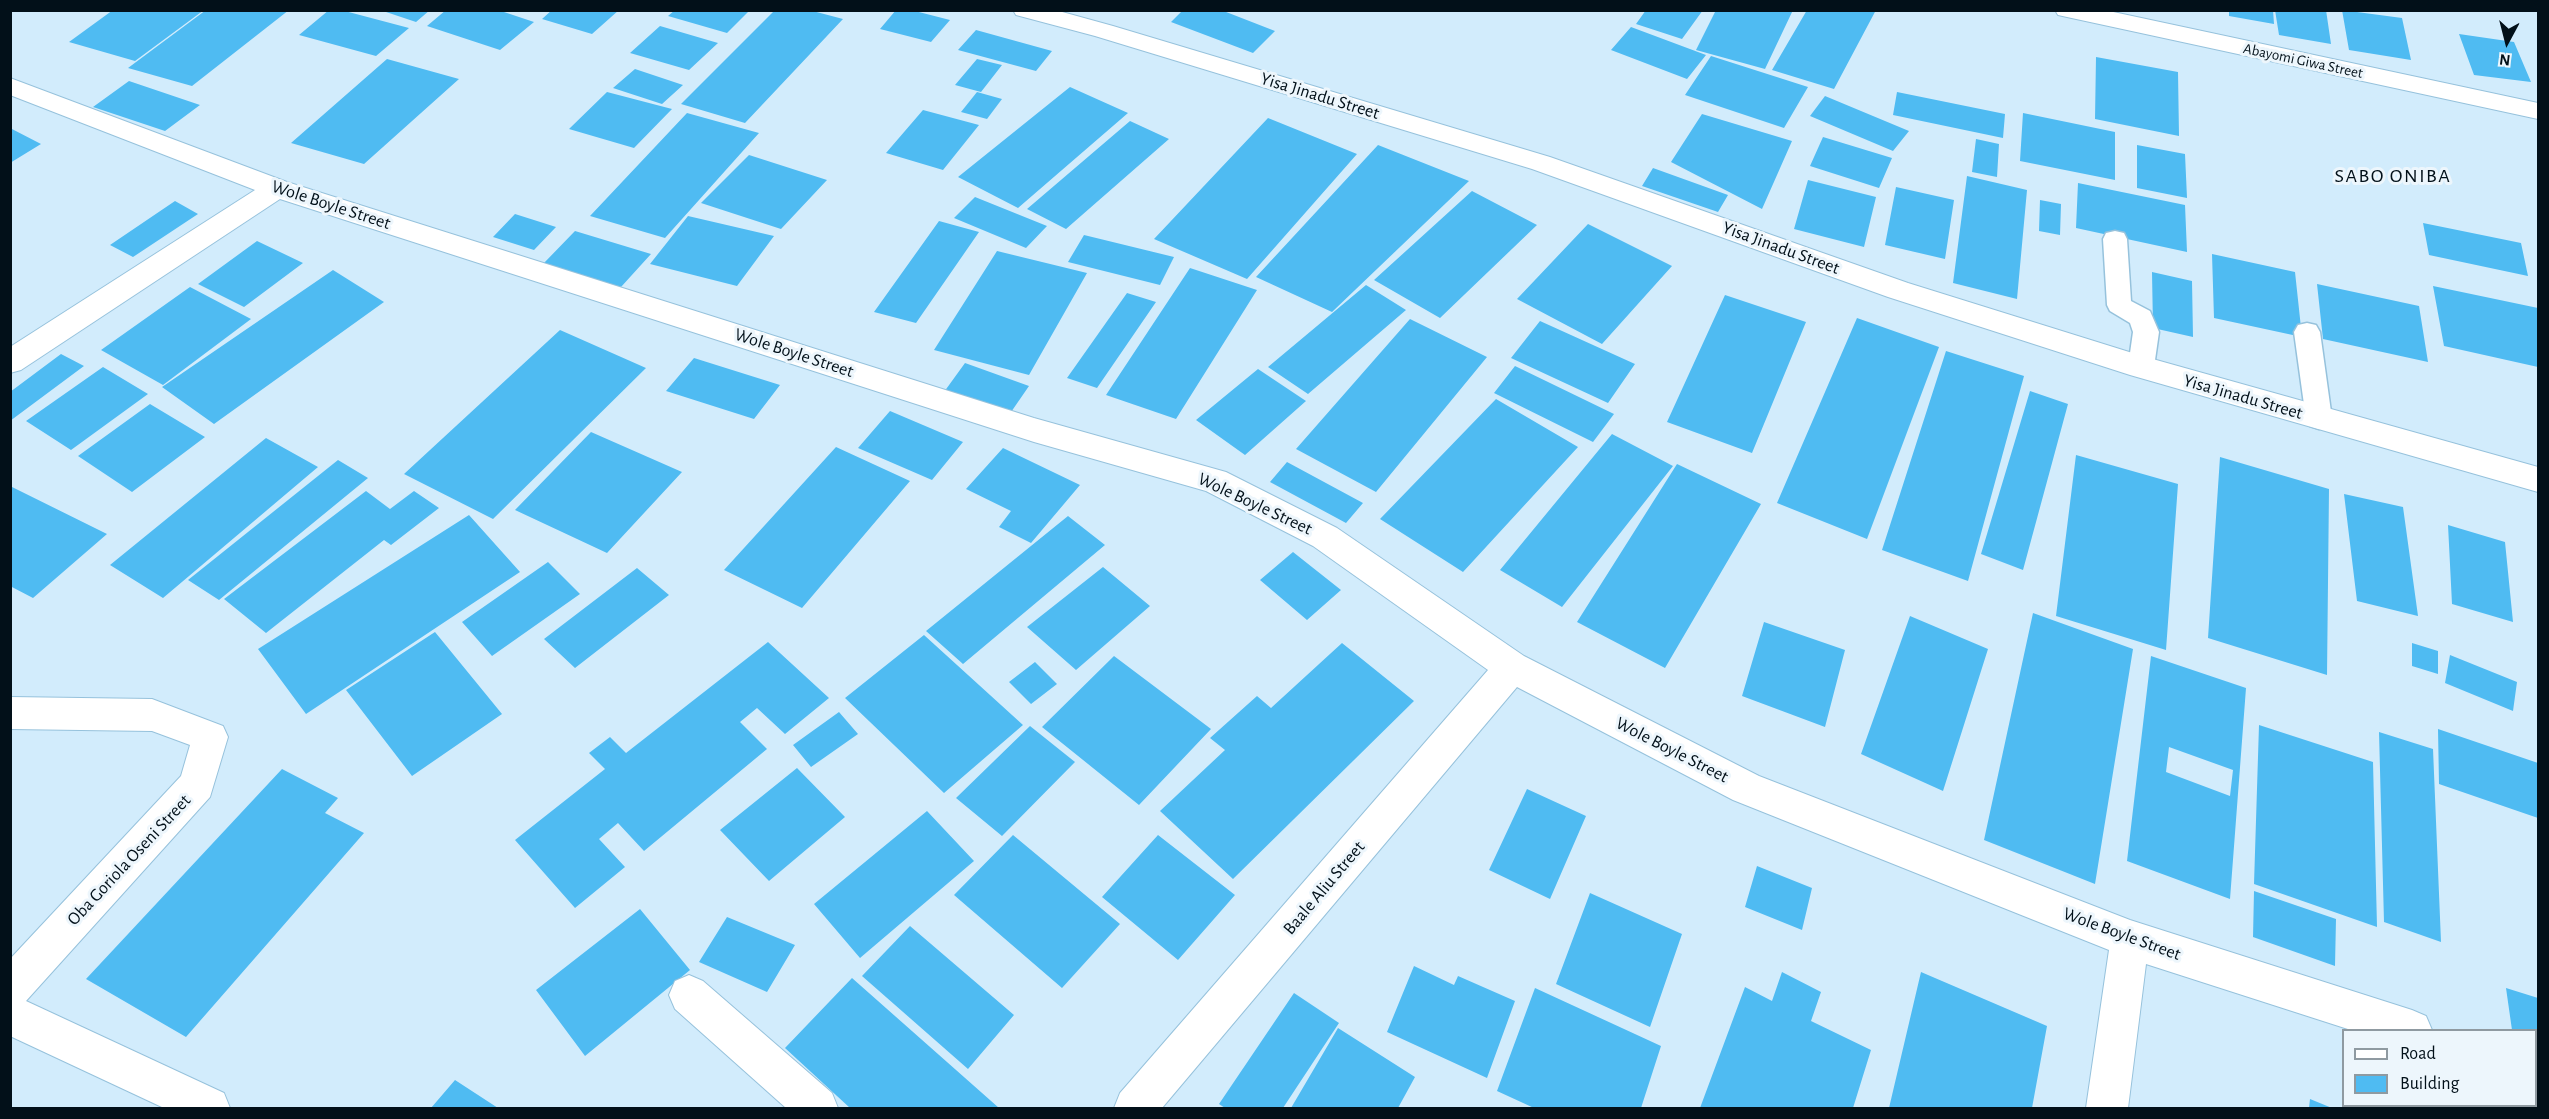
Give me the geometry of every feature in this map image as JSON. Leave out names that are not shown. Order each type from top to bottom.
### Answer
[{"type":"street","name":"Yisa Jinadu Street","points":[[1025,10],[1112,21],[1541,162],[1898,290],[2141,368],[2538,480]]},
{"type":"street","name":"Abayomi Giwa Street","points":[[2067,10],[2538,111]]},
{"type":"street","name":"Wole Boyle Street","points":[[10,86],[277,188],[1034,429],[1215,481],[1325,537],[1512,667],[1746,788],[2130,939],[2409,1029]]},
{"type":"street","points":[[10,362],[277,188]]},
{"type":"street","name":"Baale Aliu Street","points":[[1135,1108],[1512,667]]},
{"type":"street","name":"Oba Goriola Oseni Street","points":[[10,713],[152,715],[210,737],[197,785],[10,989]]},
{"type":"street","points":[[2107,1108],[2130,939]]},
{"type":"street","points":[[689,995],[817,1108]]},
{"type":"street","points":[[10,1015],[209,1108]]},
{"type":"lane","points":[[2115,239],[2119,305],[2141,318],[2146,332],[2141,368]]},
{"type":"lane","points":[[2307,332],[2319,419]]},
{"type":"building","points":[[113,10],[204,10],[135,61],[69,42]]},
{"type":"building","points":[[206,10],[289,10],[192,86],[128,68]]},
{"type":"building","points":[[329,10],[341,10],[409,28],[376,56],[299,35]]},
{"type":"building","points":[[380,10],[430,10],[416,22]]},
{"type":"building","points":[[446,10],[498,10],[534,22],[500,50],[427,26]]},
{"type":"building","points":[[552,10],[619,10],[592,34],[542,19]]},
{"type":"building","points":[[675,10],[750,10],[727,33],[668,16]]},
{"type":"building","points":[[775,10],[809,10],[843,19],[745,123],[681,104]]},
{"type":"building","points":[[896,10],[911,10],[950,20],[931,42],[880,29]]},
{"type":"building","points":[[1183,10],[1221,10],[1275,31],[1253,53],[1171,22]]},
{"type":"building","points":[[1646,10],[1703,10],[1682,39],[1636,24]]},
{"type":"building","points":[[1716,10],[1793,10],[1765,69],[1696,50]]},
{"type":"building","points":[[1807,10],[1876,10],[1834,89],[1772,70]]},
{"type":"building","points":[[2229,10],[2273,10],[2274,24],[2229,16]]},
{"type":"building","points":[[2275,10],[2326,10],[2331,44],[2279,35]]},
{"type":"building","points":[[2342,10],[2402,18],[2411,60],[2349,50]]},
{"type":"building","points":[[660,26],[718,43],[689,70],[630,53]]},
{"type":"building","points":[[1631,27],[1706,55],[1687,79],[1611,50]]},
{"type":"building","points":[[976,30],[1052,51],[1036,71],[958,50]]},
{"type":"building","points":[[2459,34],[2514,42],[2531,82],[2474,75]]},
{"type":"building","points":[[1711,56],[1808,87],[1784,128],[1685,95]]},
{"type":"building","points":[[2096,57],[2178,72],[2179,136],[2095,119]]},
{"type":"building","points":[[387,59],[459,79],[364,164],[291,143]]},
{"type":"building","points":[[977,59],[1002,65],[981,92],[955,85]]},
{"type":"building","points":[[635,69],[683,85],[662,104],[613,88]]},
{"type":"building","points":[[129,81],[200,105],[165,131],[93,107]]},
{"type":"building","points":[[1070,87],[1128,113],[1018,208],[958,177]]},
{"type":"building","points":[[607,92],[672,109],[634,148],[569,129]]},
{"type":"building","points":[[977,92],[1002,99],[987,119],[961,112]]},
{"type":"building","points":[[1897,92],[2005,114],[2003,138],[1893,115]]},
{"type":"building","points":[[1825,96],[1909,131],[1893,151],[1810,116]]},
{"type":"building","points":[[923,110],[979,125],[943,170],[886,153]]},
{"type":"building","points":[[687,113],[759,133],[665,238],[590,216]]},
{"type":"building","points":[[2023,113],[2115,132],[2115,180],[2020,161]]},
{"type":"building","points":[[1702,114],[1792,141],[1762,209],[1671,162]]},
{"type":"building","points":[[1268,118],[1357,154],[1247,279],[1154,239]]},
{"type":"building","points":[[1130,121],[1169,139],[1066,229],[1027,209]]},
{"type":"building","points":[[10,128],[41,144],[10,163]]},
{"type":"building","points":[[1823,137],[1892,158],[1879,188],[1810,166]]},
{"type":"building","points":[[1976,139],[1999,144],[1997,177],[1972,172]]},
{"type":"building","points":[[1378,145],[1469,181],[1332,312],[1256,277]]},
{"type":"building","points":[[2137,145],[2185,154],[2187,198],[2137,188]]},
{"type":"building","points":[[749,155],[827,180],[781,229],[701,203]]},
{"type":"building","points":[[1653,168],[1728,195],[1718,212],[1642,186]]},
{"type":"building","points":[[1967,176],[2027,190],[2017,299],[1953,283]]},
{"type":"building","points":[[1808,180],[1876,197],[1864,247],[1794,229]]},
{"type":"building","points":[[2078,183],[2185,205],[2187,252],[2076,228]]},
{"type":"building","points":[[1896,187],[1954,200],[1945,259],[1885,245]]},
{"type":"building","points":[[1472,191],[1537,225],[1440,318],[1374,280]]},
{"type":"building","points":[[975,197],[1047,226],[1026,248],[954,218]]},
{"type":"building","points":[[2040,200],[2061,204],[2060,235],[2039,231]]},
{"type":"building","points":[[175,201],[198,214],[133,257],[110,245]]},
{"type":"building","points":[[515,214],[556,227],[534,250],[493,237]]},
{"type":"building","points":[[688,216],[774,236],[737,286],[650,264]]},
{"type":"building","points":[[939,221],[979,232],[916,323],[874,312]]},
{"type":"building","points":[[2423,223],[2521,243],[2528,276],[2429,255]]},
{"type":"building","points":[[1588,224],[1672,266],[1602,344],[1517,299]]},
{"type":"building","points":[[575,231],[651,254],[621,287],[543,264]]},
{"type":"building","points":[[1084,235],[1174,257],[1160,285],[1068,262]]},
{"type":"building","points":[[257,241],[303,263],[244,307],[198,284]]},
{"type":"building","points":[[997,251],[1087,273],[1029,375],[934,350]]},
{"type":"building","points":[[2212,254],[2295,272],[2302,337],[2214,318]]},
{"type":"building","points":[[1190,268],[1257,290],[1176,419],[1106,395]]},
{"type":"building","points":[[333,270],[384,302],[214,424],[162,387]]},
{"type":"building","points":[[2152,272],[2192,281],[2193,337],[2153,328]]},
{"type":"building","points":[[2317,284],[2419,306],[2428,362],[2323,339]]},
{"type":"building","points":[[1366,285],[1406,310],[1308,394],[1268,367]]},
{"type":"building","points":[[2433,286],[2538,308],[2538,367],[2444,346]]},
{"type":"building","points":[[190,287],[251,319],[163,385],[101,350]]},
{"type":"building","points":[[1127,293],[1156,302],[1097,388],[1067,378]]},
{"type":"building","points":[[1725,295],[1806,322],[1752,453],[1667,422]]},
{"type":"building","points":[[1857,318],[1939,347],[1867,539],[1777,503]]},
{"type":"building","points":[[1410,319],[1487,357],[1376,492],[1296,449]]},
{"type":"building","points":[[1540,321],[1635,364],[1608,403],[1511,358]]},
{"type":"building","points":[[560,330],[646,368],[493,519],[404,474]]},
{"type":"building","points":[[1946,351],[2024,376],[1968,581],[1882,550]]},
{"type":"building","points":[[61,354],[84,366],[10,421],[10,392]]},
{"type":"building","points":[[694,358],[780,385],[754,419],[666,391]]},
{"type":"building","points":[[965,363],[1029,386],[1009,415],[944,392]]},
{"type":"building","points":[[1515,366],[1614,414],[1593,442],[1494,393]]},
{"type":"building","points":[[103,367],[148,394],[71,450],[26,421]]},
{"type":"building","points":[[1258,369],[1306,401],[1245,455],[1196,420]]},
{"type":"building","points":[[2030,391],[2068,404],[2023,570],[1981,554]]},
{"type":"building","points":[[1496,399],[1578,447],[1463,572],[1380,519]]},
{"type":"building","points":[[150,404],[205,437],[132,492],[78,456]]},
{"type":"building","points":[[890,411],[963,442],[932,480],[858,448]]},
{"type":"building","points":[[591,432],[682,472],[607,553],[515,510]]},
{"type":"building","points":[[1612,434],[1673,466],[1562,607],[1500,570]]},
{"type":"building","points":[[266,438],[318,467],[163,598],[110,565]]},
{"type":"building","points":[[836,447],[910,481],[802,608],[724,570]]},
{"type":"building","points":[[1003,448],[1080,485],[1031,543],[999,527],[1011,511],[966,489]]},
{"type":"building","points":[[2076,455],[2178,484],[2166,650],[2056,616]]},
{"type":"building","points":[[2220,457],[2329,489],[2327,675],[2208,638]]},
{"type":"building","points":[[338,460],[368,478],[219,600],[188,580]]},
{"type":"building","points":[[1287,462],[1363,503],[1346,523],[1270,482]]},
{"type":"building","points":[[1677,464],[1761,504],[1665,668],[1577,622]]},
{"type":"building","points":[[10,486],[107,534],[33,598],[10,586]]},
{"type":"building","points":[[366,491],[390,509],[414,491],[439,508],[391,545],[384,540],[266,633],[224,599]]},
{"type":"building","points":[[2344,494],[2403,507],[2418,616],[2357,601]]},
{"type":"building","points":[[469,515],[520,572],[306,714],[258,649]]},
{"type":"building","points":[[1068,516],[1105,545],[963,664],[926,631]]},
{"type":"building","points":[[2448,525],[2505,542],[2513,622],[2452,604]]},
{"type":"building","points":[[1293,552],[1341,590],[1307,620],[1260,580]]},
{"type":"building","points":[[548,562],[580,594],[492,656],[462,622]]},
{"type":"building","points":[[1103,567],[1150,606],[1076,670],[1027,627]]},
{"type":"building","points":[[637,568],[669,595],[575,668],[544,639]]},
{"type":"building","points":[[2033,613],[2133,649],[2095,884],[1984,840]]},
{"type":"building","points":[[1910,616],[1988,649],[1943,791],[1861,754]]},
{"type":"building","points":[[1764,622],[1845,650],[1825,727],[1742,696]]},
{"type":"building","points":[[435,632],[502,714],[412,776],[346,690]]},
{"type":"building","points":[[924,635],[1023,725],[944,793],[845,698]]},
{"type":"building","points":[[768,642],[829,698],[785,734],[757,708],[740,722],[767,749],[644,851],[618,823],[599,839],[625,867],[575,908],[515,840],[605,769],[589,753],[610,737],[626,753]]},
{"type":"building","points":[[1342,643],[1414,701],[1233,879],[1160,811],[1225,750],[1210,738],[1257,696],[1271,708]]},
{"type":"building","points":[[2412,643],[2438,651],[2438,674],[2412,666]]},
{"type":"building","points":[[2450,655],[2517,682],[2513,711],[2445,683]]},
{"type":"building","points":[[1114,656],[1211,729],[1139,805],[1042,727]]},
{"type":"building","points":[[2151,656],[2246,688],[2230,899],[2127,861]],"holes":[[[2169,747],[2233,770],[2230,796],[2166,772]]]},
{"type":"building","points":[[1035,662],[1057,684],[1031,704],[1009,682]]},
{"type":"building","points":[[839,712],[858,734],[811,767],[793,745]]},
{"type":"building","points":[[2259,725],[2373,762],[2377,927],[2254,884]]},
{"type":"building","points":[[1030,726],[1075,762],[1002,836],[956,798]]},
{"type":"building","points":[[2438,729],[2538,763],[2538,818],[2439,784]]},
{"type":"building","points":[[2379,732],[2433,749],[2441,942],[2384,922]]},
{"type":"building","points":[[797,768],[845,817],[769,881],[720,830]]},
{"type":"building","points":[[282,769],[338,798],[325,813],[364,833],[186,1037],[86,979]]},
{"type":"building","points":[[1527,789],[1586,816],[1550,899],[1489,870]]},
{"type":"building","points":[[927,811],[974,861],[860,958],[814,904]]},
{"type":"building","points":[[1013,835],[1120,924],[1062,988],[954,895]]},
{"type":"building","points":[[1158,835],[1235,895],[1178,960],[1102,897]]},
{"type":"building","points":[[1757,866],[1812,888],[1802,930],[1745,907]]},
{"type":"building","points":[[2254,891],[2336,919],[2335,966],[2253,937]]},
{"type":"building","points":[[1590,893],[1682,934],[1650,1027],[1556,984]]},
{"type":"building","points":[[640,909],[690,970],[585,1056],[536,990]]},
{"type":"building","points":[[727,917],[795,945],[767,992],[699,962]]},
{"type":"building","points":[[910,926],[1014,1015],[968,1069],[862,976]]},
{"type":"building","points":[[1414,966],[1454,985],[1458,976],[1515,1001],[1487,1078],[1387,1032]]},
{"type":"building","points":[[1782,972],[1821,992],[1811,1021],[1871,1050],[1853,1108],[1700,1108],[1745,987],[1772,1001]]},
{"type":"building","points":[[1921,972],[2047,1026],[2032,1108],[1889,1108]]},
{"type":"building","points":[[852,978],[999,1108],[850,1108],[785,1048]]},
{"type":"building","points":[[1535,988],[1661,1046],[1641,1108],[1534,1108],[1497,1091]]},
{"type":"building","points":[[2506,988],[2538,998],[2538,1055],[2537,1029],[2512,1029]]},
{"type":"building","points":[[1294,993],[1339,1023],[1283,1108],[1225,1108],[1219,1104]]},
{"type":"building","points":[[1338,1028],[1415,1077],[1398,1108],[1291,1108]]},
{"type":"building","points":[[455,1080],[498,1108],[431,1108]]},
{"type":"building","points":[[2310,1099],[2332,1108],[2309,1108]]},
{"type":"district","name":"SABO ONIBA","points":[[2393,176]]}]
